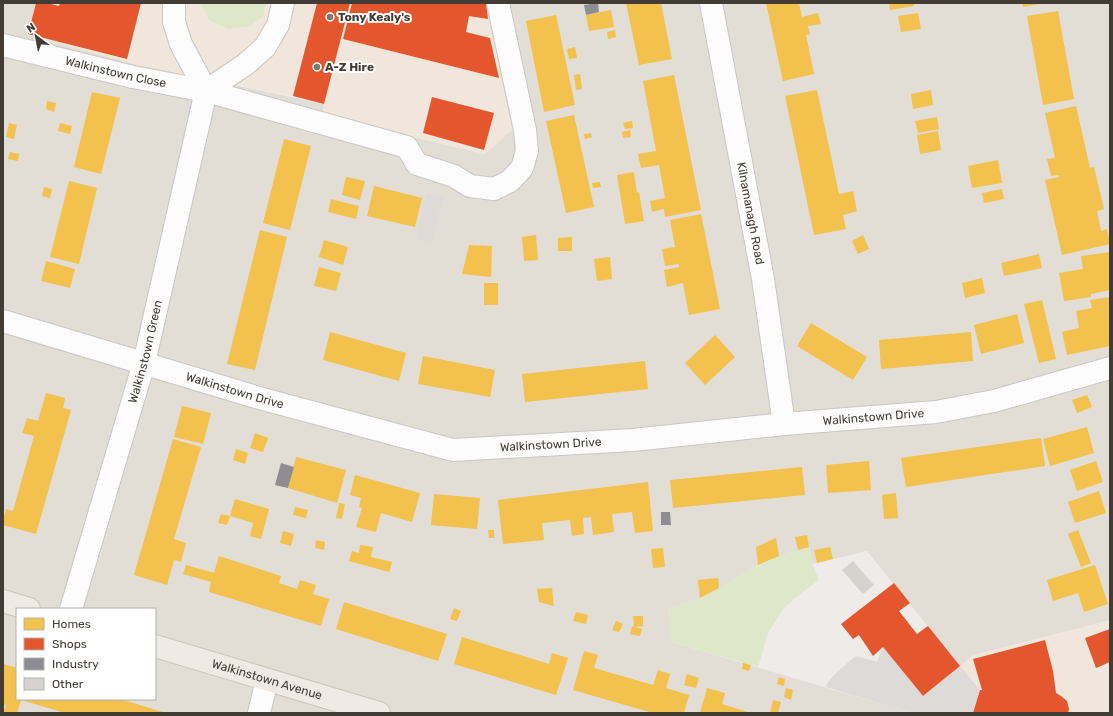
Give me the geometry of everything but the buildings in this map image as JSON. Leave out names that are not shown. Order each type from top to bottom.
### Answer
[{"type":"main road","points":[[3,601],[26,608]]},
{"type":"main road","name":"Walkinstown Avenue","points":[[156,646],[379,713]]},
{"type":"street","points":[[174,3],[174,22],[181,44],[206,92],[246,64],[265,47],[278,25],[283,3]]},
{"type":"street","name":"Walkinstown Close","points":[[3,45],[133,77],[206,92],[407,147],[418,164],[454,176],[470,186],[494,189],[510,181],[522,168],[527,151],[525,130],[498,3]]},
{"type":"street","name":"Kilnamanagh Road","points":[[711,3],[763,279],[784,424]]},
{"type":"street","name":"Walkinstown Green","points":[[71,608],[144,363],[206,92]]},
{"type":"street","name":"Walkinstown Drive","points":[[3,321],[259,398],[453,450],[633,440],[784,424],[936,412],[994,401],[1110,368]]},
{"type":"street","points":[[259,713],[267,680]]},
{"type":"shaded area","points":[[3,3],[36,3],[27,35],[134,64],[324,104],[323,113],[485,154],[512,130],[486,3],[1110,3],[1110,620],[974,655],[960,666],[867,551],[812,564],[809,547],[779,556],[758,565],[700,598],[668,609],[671,642],[912,713],[3,713]]},
{"type":"shaded area","points":[[36,3],[486,3],[512,130],[485,154],[323,113],[324,104],[293,96],[134,64],[27,35]]},
{"type":"shaded area","points":[[427,194],[443,197],[432,241],[416,240]]},
{"type":"shaded area","points":[[1110,620],[1110,713],[973,713],[980,690],[960,666],[973,655]]},
{"type":"shaded area","points":[[883,647],[923,696],[960,666],[980,690],[973,713],[912,713],[826,687],[828,682],[838,671],[856,656],[877,662]]},
{"type":"green space","points":[[200,3],[266,3],[263,17],[247,27],[228,29],[209,20]]},
{"type":"green space","points":[[809,547],[812,564],[819,580],[784,608],[768,633],[758,667],[671,642],[668,609],[700,598],[743,573],[779,556]]},
{"type":"place","name":"Tony Kealy's","points":[[330,17]]},
{"type":"place","name":"A-Z Hire","points":[[317,67]]}]
